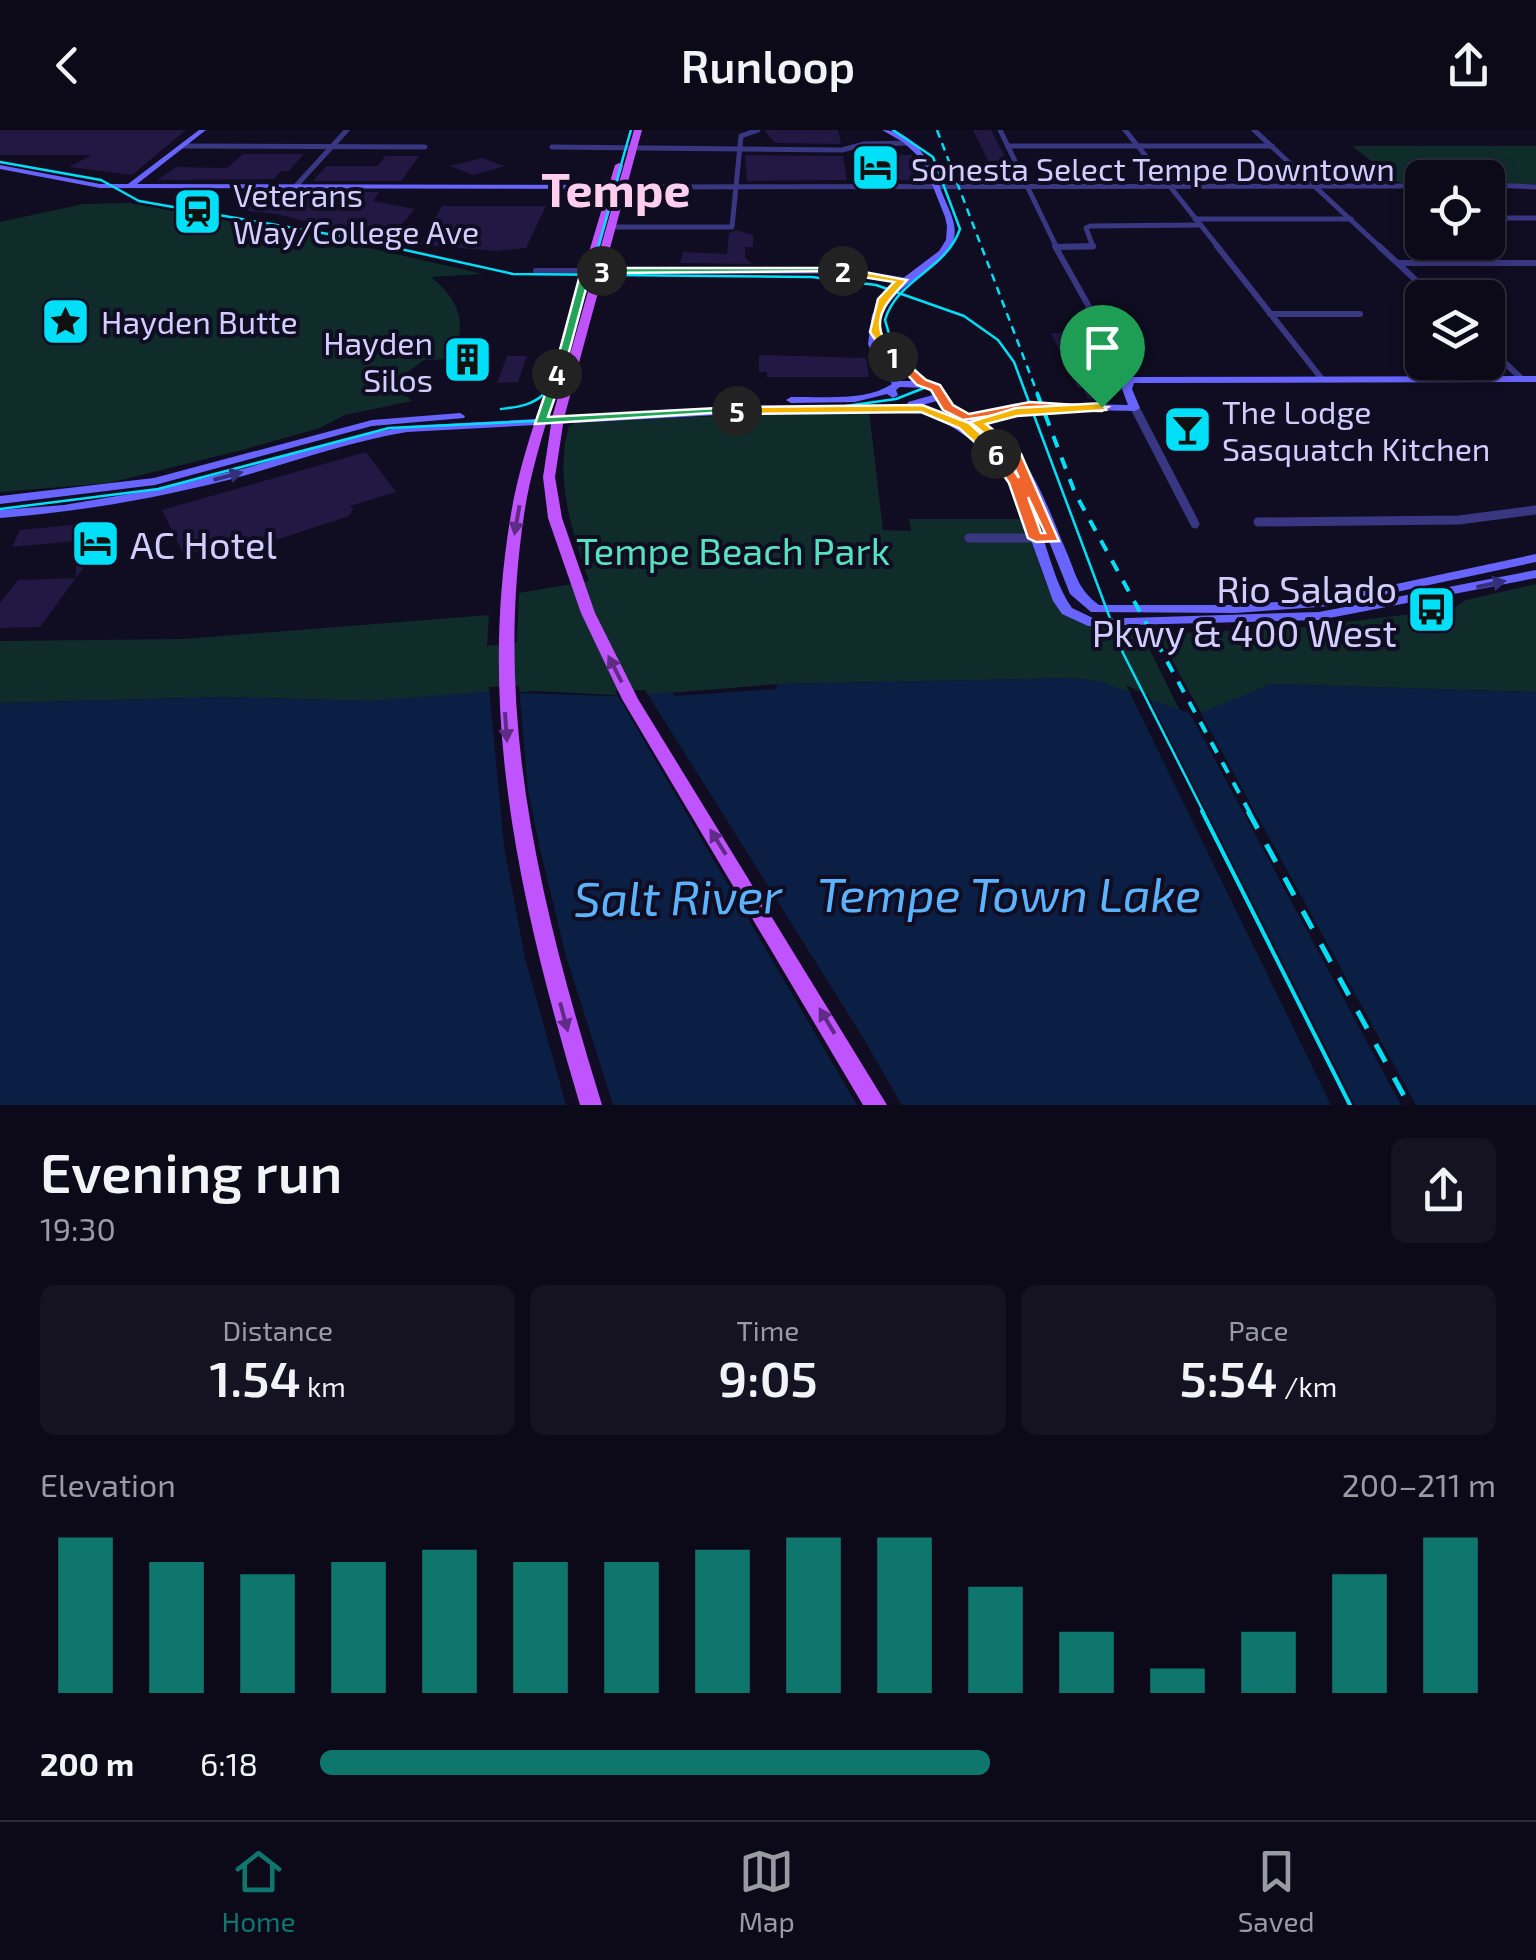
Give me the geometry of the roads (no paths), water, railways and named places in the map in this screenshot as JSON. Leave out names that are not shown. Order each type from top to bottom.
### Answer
[{"type":"main road","points":[[129,185],[203,130]]},
{"type":"main road","points":[[629,130],[629,146]]},
{"type":"main road","points":[[591,1105],[541,928],[508,750],[504,649],[509,576],[541,417],[591,271],[611,227],[617,188],[629,146],[638,130]]},
{"type":"main road","points":[[0,163],[142,186],[617,188]]},
{"type":"main road","points":[[937,187],[952,229],[948,245],[928,266],[902,280],[878,308],[876,332],[872,336],[894,387],[913,405],[975,433],[1000,458],[1016,483],[1064,608],[1093,623],[1319,616],[1536,574]]},
{"type":"main road","points":[[617,188],[602,218],[558,416],[549,477],[552,500],[577,582],[630,699],[876,1105]]},
{"type":"main road","points":[[602,218],[611,227]]},
{"type":"main road","points":[[876,332],[894,358],[922,382],[936,388],[939,398],[999,438],[1022,465],[1081,599],[1096,609],[1114,612],[1331,602],[1536,558]]},
{"type":"main road","points":[[1130,380],[1536,379]]},
{"type":"main road","points":[[894,387],[922,382]]},
{"type":"main road","points":[[558,416],[835,410],[928,404],[939,398]]},
{"type":"main road","points":[[0,500],[155,480],[372,423],[541,417],[734,402]]},
{"type":"main road","points":[[674,414],[734,402]]},
{"type":"main road","points":[[943,416],[972,420],[1016,412],[1135,408]]},
{"type":"main road","points":[[0,514],[93,505],[159,493],[392,431],[541,417]]},
{"type":"street","points":[[294,188],[347,130]]},
{"type":"street","points":[[611,227],[732,227],[741,136],[757,130]]},
{"type":"street","points":[[885,130],[926,156],[937,187]]},
{"type":"street","points":[[1000,130],[1056,247],[1130,380],[1127,389],[1135,408],[1196,524]]},
{"type":"street","points":[[1125,130],[1322,379]]},
{"type":"street","points":[[1254,130],[1416,280]]},
{"type":"street","points":[[552,147],[842,150],[864,144],[911,143]]},
{"type":"street","points":[[183,146],[425,147]]},
{"type":"street","points":[[1008,146],[1272,146]]},
{"type":"street","points":[[617,188],[1405,186]]},
{"type":"street","points":[[1505,186],[1535,186]]},
{"type":"street","points":[[1505,218],[1536,218]]},
{"type":"street","points":[[1056,247],[1092,247],[1086,228],[1090,226],[1351,220]]},
{"type":"street","points":[[1398,263],[1536,263]]},
{"type":"street","points":[[536,271],[842,271],[902,280]]},
{"type":"street","points":[[1270,314],[1360,314]]},
{"type":"street","points":[[1505,363],[1522,379]]},
{"type":"street","points":[[734,402],[855,399],[894,387]]},
{"type":"street","points":[[1258,522],[1460,520],[1536,510]]},
{"type":"street","points":[[969,538],[1054,538]]},
{"type":"water","name":"Tempe Town Lake","points":[[1074,678],[1101,682],[1195,715],[1271,684],[1536,692],[1536,1105],[0,1105],[0,703],[224,697],[370,701],[483,692],[610,696],[672,692],[675,696],[776,689],[777,684]]},
{"type":"tram line","points":[[590,275],[631,130]]},
{"type":"tram line","points":[[893,130],[933,157],[960,229],[944,255],[900,294]]},
{"type":"tram line","points":[[0,162],[101,180],[139,201],[351,238],[513,274],[590,275]]},
{"type":"tram line","points":[[501,409],[524,405],[544,394],[565,350],[590,275]]},
{"type":"tram line","points":[[590,275],[812,277],[876,285],[900,294]]},
{"type":"tram line","points":[[0,509],[158,489],[389,428],[846,406],[896,399],[924,388],[924,380],[892,344],[885,320],[900,294]]},
{"type":"tram line","points":[[900,294],[964,316],[998,340],[1014,362],[1123,653],[1204,813]]},
{"type":"tram line","points":[[1202,811],[1350,1105]]},
{"type":"railway","points":[[937,130],[1038,395]]},
{"type":"railway","points":[[1037,393],[1075,493],[1250,813]]},
{"type":"railway","points":[[1248,811],[1409,1105]]},
{"type":"place","name":"Sonesta Select Tempe Downtown","points":[[876,168]]},
{"type":"place","name":"Veterans Way/College Ave","points":[[198,212]]},
{"type":"place","name":"Hayden Butte","points":[[66,321]]},
{"type":"place","name":"Hayden Silos","points":[[468,360]]},
{"type":"place","name":"The Lodge Sasquatch Kitchen","points":[[1187,429]]},
{"type":"place","name":"AC Hotel","points":[[95,544]]},
{"type":"place","name":"Rio Salado Pkwy & 400 West","points":[[1432,610]]},
{"type":"district","name":"Tempe","points":[[616,188]]},
{"type":"park label","name":"Tempe Beach Park","points":[[733,550]]},
{"type":"water label","name":"Salt River","points":[[678,896]]}]
